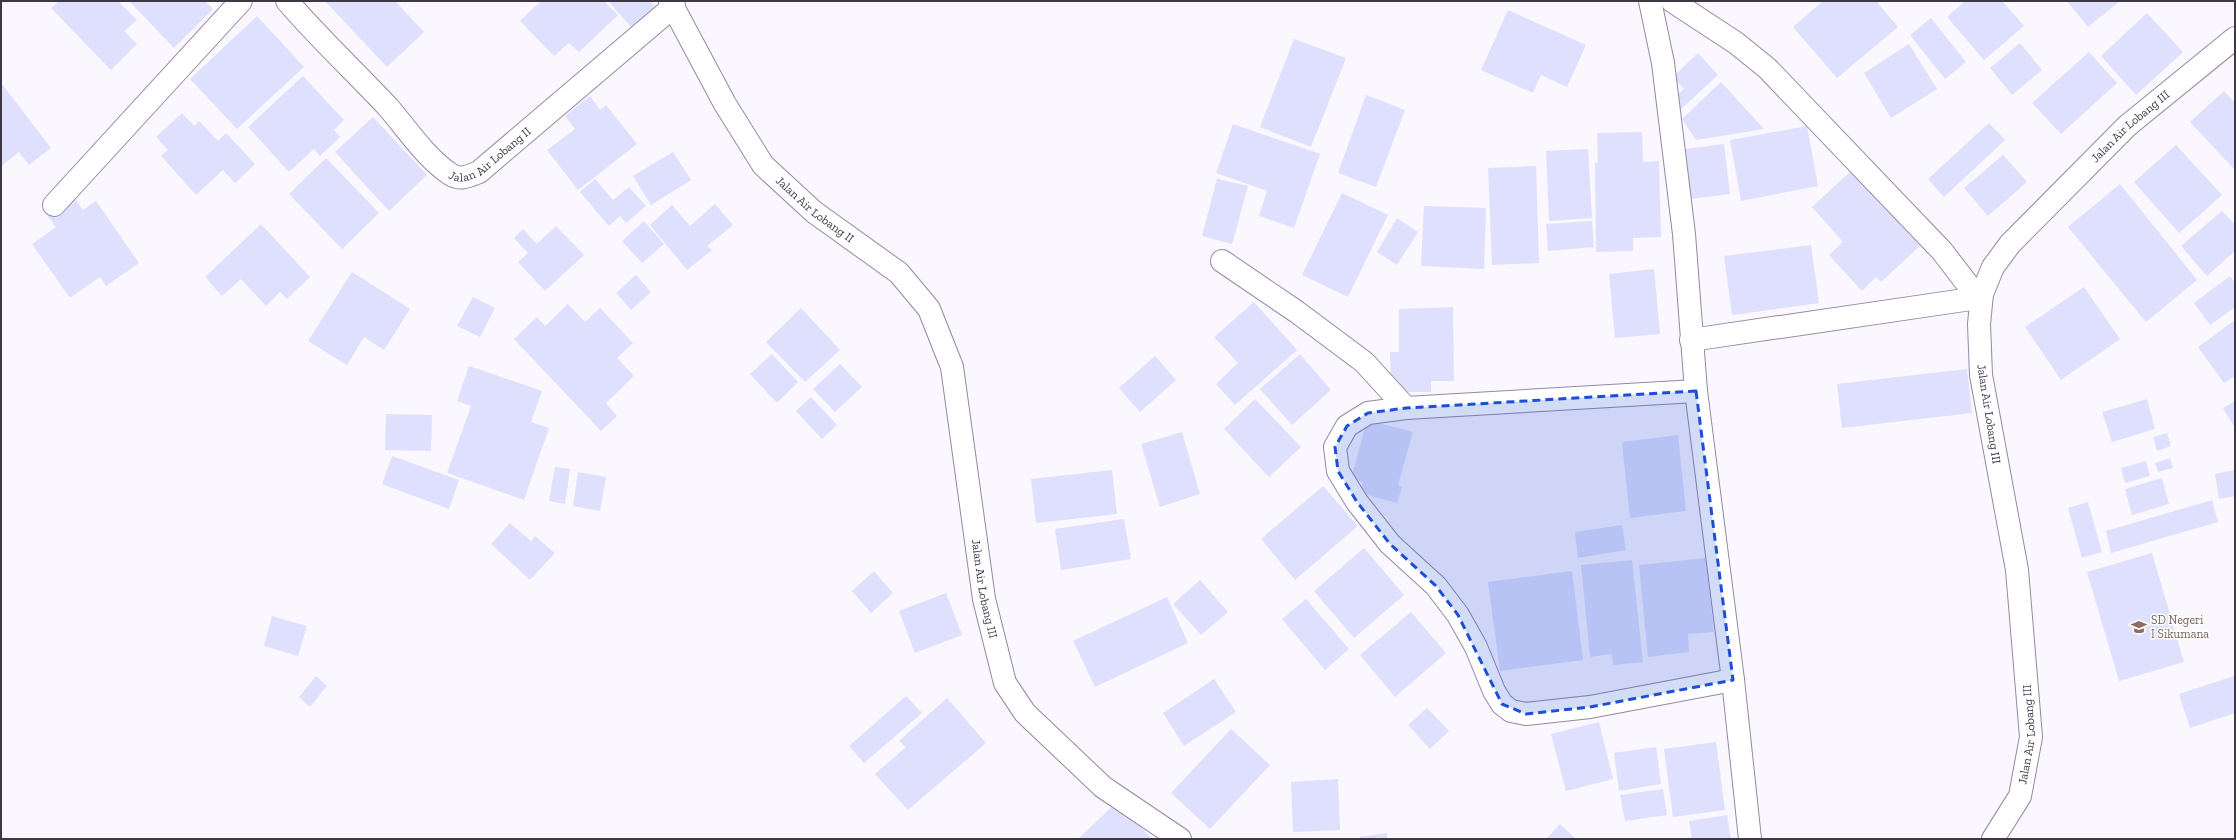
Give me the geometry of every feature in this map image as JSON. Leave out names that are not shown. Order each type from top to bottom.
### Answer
[{"type":"street","points":[[54,205],[241,1]]},
{"type":"street","name":"Jalan Air Lobang II","points":[[287,1],[432,158],[451,175],[459,178],[479,172],[672,4],[725,104],[763,165],[814,212],[899,273]]},
{"type":"street","points":[[1650,1],[1665,79],[1684,234],[1696,391],[1733,680],[1750,839]]},
{"type":"street","points":[[1672,1],[1736,43],[1767,68],[1942,251],[1980,296]]},
{"type":"street","name":"Jalan Air Lobang III","points":[[1993,839],[2020,796],[2031,737],[2017,570],[1981,375],[1979,324],[1980,296],[1993,267],[2015,238],[2127,126],[2235,38]]},
{"type":"street","points":[[1222,261],[1297,312],[1364,362],[1406,408]]},
{"type":"street","name":"Jalan Air Lobang III","points":[[899,273],[929,309],[952,367],[984,599],[1006,683],[1025,713],[1103,786],[1180,839]]},
{"type":"street","points":[[1691,340],[1980,296]]},
{"type":"street","points":[[1696,391],[1406,408],[1368,413],[1347,426],[1335,447],[1338,472],[1357,502],[1390,544],[1436,586],[1458,615],[1476,647],[1494,690],[1502,704],[1511,711],[1526,714],[1590,707],[1733,680]]},
{"type":"highlighted area","points":[[1696,391],[1733,680],[1590,707],[1526,714],[1502,704],[1458,615],[1436,586],[1390,544],[1357,502],[1338,471],[1335,447],[1347,426],[1368,413],[1406,408]]},
{"type":"building","points":[[59,1],[118,1],[137,20],[124,31],[137,44],[111,70],[51,8]]},
{"type":"building","points":[[129,1],[205,1],[213,9],[174,48]]},
{"type":"building","points":[[325,1],[395,1],[424,32],[387,67]]},
{"type":"building","points":[[541,1],[604,1],[618,15],[579,52],[569,43],[554,56],[520,21]]},
{"type":"building","points":[[608,1],[650,1],[655,7],[632,28]]},
{"type":"building","points":[[1823,1],[1876,1],[1898,27],[1837,78],[1793,27]]},
{"type":"building","points":[[1965,1],[2002,1],[2024,26],[1984,60],[1947,17]]},
{"type":"building","points":[[2067,1],[2120,1],[2088,27]]},
{"type":"building","points":[[1508,10],[1586,45],[1567,87],[1541,75],[1533,93],[1481,70]]},
{"type":"building","points":[[2147,13],[2183,52],[2136,95],[2101,56]]},
{"type":"building","points":[[257,16],[304,67],[237,129],[190,79]]},
{"type":"building","points":[[1931,18],[1966,62],[1945,79],[1910,35]]},
{"type":"building","points":[[1294,39],[1346,58],[1311,147],[1260,127]]},
{"type":"building","points":[[2020,43],[2042,70],[2012,95],[1990,68]]},
{"type":"building","points":[[1909,44],[1937,89],[1891,118],[1864,73]]},
{"type":"building","points":[[2089,52],[2117,83],[2061,134],[2032,103]]},
{"type":"building","points":[[1698,53],[1718,75],[1681,109],[1672,100],[1684,89],[1673,77]]},
{"type":"building","points":[[303,76],[344,120],[334,130],[340,137],[320,156],[314,149],[289,172],[248,127]]},
{"type":"building","points":[[1721,82],[1764,129],[1696,140],[1682,119]]},
{"type":"building","points":[[1,83],[51,148],[29,165],[19,152],[1,166]]},
{"type":"building","points":[[2224,91],[2235,103],[2235,170],[2190,122]]},
{"type":"building","points":[[1366,95],[1405,110],[1376,187],[1338,173]]},
{"type":"building","points":[[590,96],[600,110],[606,105],[637,144],[578,190],[547,150],[575,129],[565,116]]},
{"type":"building","points":[[182,113],[194,126],[199,121],[218,141],[226,133],[255,164],[235,183],[223,170],[196,195],[161,156],[168,150],[156,137]]},
{"type":"building","points":[[373,117],[427,175],[389,211],[335,152]]},
{"type":"building","points":[[1989,123],[2005,140],[1944,197],[1928,179]]},
{"type":"building","points":[[1233,124],[1320,154],[1294,228],[1259,216],[1267,191],[1216,173]]},
{"type":"building","points":[[1807,126],[1818,186],[1741,201],[1730,140]]},
{"type":"building","points":[[1642,132],[1643,162],[1659,161],[1661,237],[1633,238],[1633,251],[1596,252],[1595,163],[1598,163],[1597,133]]},
{"type":"building","points":[[1724,144],[1730,194],[1683,200],[1678,150]]},
{"type":"building","points":[[2176,145],[2222,195],[2179,233],[2134,182]]},
{"type":"building","points":[[1588,149],[1592,218],[1549,221],[1546,151]]},
{"type":"building","points":[[673,152],[691,180],[651,205],[633,176]]},
{"type":"building","points":[[2003,155],[2027,182],[1988,216],[1964,188]]},
{"type":"building","points":[[326,158],[379,213],[342,249],[289,194]]},
{"type":"building","points":[[1536,166],[1539,263],[1492,265],[1488,168]]},
{"type":"building","points":[[1852,170],[1920,246],[1881,282],[1876,277],[1862,291],[1829,255],[1843,242],[1812,207]]},
{"type":"building","points":[[595,179],[613,200],[629,187],[646,206],[626,223],[620,216],[609,226],[580,192]]},
{"type":"building","points":[[1217,179],[1248,186],[1232,244],[1202,236]]},
{"type":"building","points":[[2120,184],[2197,280],[2146,322],[2068,227]]},
{"type":"building","points":[[1342,193],[1388,215],[1348,297],[1302,275]]},
{"type":"building","points":[[74,197],[83,210],[96,201],[139,263],[106,286],[100,277],[70,298],[32,244],[56,227],[47,215]]},
{"type":"building","points":[[715,204],[733,225],[707,246],[712,250],[687,270],[650,225],[672,205],[690,226]]},
{"type":"building","points":[[1424,206],[1486,208],[1484,269],[1421,266]]},
{"type":"building","points":[[2222,211],[2235,225],[2235,251],[2207,276],[2181,246]]},
{"type":"building","points":[[1397,218],[1418,232],[1397,265],[1377,252]]},
{"type":"building","points":[[644,221],[664,244],[642,263],[622,241]]},
{"type":"building","points":[[1592,221],[1594,247],[1548,251],[1546,224]]},
{"type":"building","points":[[261,224],[310,277],[287,299],[280,292],[266,306],[241,279],[222,296],[205,277]]},
{"type":"building","points":[[556,226],[584,255],[545,291],[518,262],[528,253],[514,238],[523,229],[537,244]]},
{"type":"building","points":[[1811,245],[1819,303],[1732,315],[1724,256]]},
{"type":"building","points":[[1654,269],[1660,334],[1615,338],[1609,274]]},
{"type":"building","points":[[352,272],[410,309],[384,350],[364,337],[347,365],[308,341]]},
{"type":"building","points":[[636,275],[651,292],[631,310],[616,293]]},
{"type":"building","points":[[2230,276],[2235,283],[2235,307],[2210,325],[2194,303]]},
{"type":"building","points":[[2084,287],[2120,339],[2061,380],[2025,327]]},
{"type":"building","points":[[473,297],[495,308],[480,337],[457,326]]},
{"type":"building","points":[[1254,302],[1297,350],[1235,405],[1216,384],[1238,363],[1214,337]]},
{"type":"building","points":[[568,304],[585,322],[600,308],[633,343],[617,358],[634,376],[606,403],[617,416],[601,431],[514,339],[537,317],[545,326]]},
{"type":"building","points":[[1453,307],[1454,381],[1431,381],[1431,392],[1400,392],[1399,381],[1391,381],[1390,352],[1399,352],[1399,309]]},
{"type":"building","points":[[801,308],[840,350],[805,382],[766,342]]},
{"type":"building","points":[[2235,320],[2235,376],[2224,383],[2198,347]]},
{"type":"building","points":[[772,354],[798,382],[777,403],[750,374]]},
{"type":"building","points":[[1300,354],[1331,390],[1292,425],[1260,389]]},
{"type":"building","points":[[1155,356],[1176,380],[1140,412],[1119,388]]},
{"type":"building","points":[[840,364],[862,387],[835,412],[813,389]]},
{"type":"building","points":[[469,366],[542,391],[531,422],[549,428],[524,500],[447,473],[471,406],[457,401]]},
{"type":"building","points":[[1967,369],[1972,413],[1842,428],[1837,384]]},
{"type":"building","points":[[811,397],[837,425],[822,439],[796,411]]},
{"type":"building","points":[[1255,399],[1301,447],[1269,477],[1224,429]]},
{"type":"building","points":[[2147,399],[2155,429],[2112,442],[2102,412]]},
{"type":"building","points":[[2235,401],[2235,428],[2223,408]]},
{"type":"building","points":[[386,414],[432,415],[431,451],[385,450]]},
{"type":"building","points":[[1367,420],[1413,432],[1398,485],[1402,487],[1397,503],[1360,493],[1363,482],[1351,479]]},
{"type":"building","points":[[1182,432],[1200,494],[1160,507],[1141,444]]},
{"type":"building","points":[[2167,433],[2171,446],[2157,451],[2153,437]]},
{"type":"building","points":[[1678,435],[1686,511],[1630,518],[1622,442]]},
{"type":"building","points":[[392,456],[459,480],[449,509],[382,484]]},
{"type":"building","points":[[2170,458],[2173,468],[2158,472],[2155,463]]},
{"type":"building","points":[[2146,461],[2150,476],[2125,483],[2121,468]]},
{"type":"building","points":[[555,467],[570,469],[565,504],[549,501]]},
{"type":"building","points":[[1112,470],[1117,514],[1036,523],[1031,479]]},
{"type":"building","points":[[2235,470],[2235,496],[2219,499],[2215,474]]},
{"type":"building","points":[[578,472],[606,477],[600,511],[573,506]]},
{"type":"building","points":[[2162,478],[2169,504],[2132,515],[2125,489]]},
{"type":"building","points":[[1323,486],[1358,526],[1295,580],[1261,539]]},
{"type":"building","points":[[2212,500],[2218,522],[2111,553],[2106,531]]},
{"type":"building","points":[[2088,502],[2102,552],[2082,558],[2068,508]]},
{"type":"building","points":[[1124,519],[1131,559],[1061,570],[1055,529]]},
{"type":"building","points":[[510,523],[531,541],[535,536],[555,553],[530,580],[491,544]]},
{"type":"building","points":[[1622,525],[1626,550],[1578,558],[1575,532]]},
{"type":"building","points":[[1364,548],[1404,595],[1354,638],[1314,591]]},
{"type":"building","points":[[2152,553],[2184,662],[2119,681],[2087,572]]},
{"type":"building","points":[[1706,558],[1714,632],[1688,634],[1689,652],[1648,657],[1639,565]]},
{"type":"building","points":[[1632,560],[1643,662],[1613,665],[1612,654],[1590,657],[1581,565]]},
{"type":"building","points":[[874,571],[893,593],[871,613],[852,591]]},
{"type":"building","points":[[1572,571],[1583,660],[1500,671],[1488,582]]},
{"type":"building","points":[[1200,580],[1228,612],[1201,635],[1173,604]]},
{"type":"building","points":[[946,593],[962,635],[915,653],[899,611]]},
{"type":"building","points":[[1167,597],[1188,643],[1095,687],[1073,641]]},
{"type":"building","points":[[1306,599],[1349,649],[1325,670],[1282,619]]},
{"type":"building","points":[[1411,612],[1446,653],[1395,697],[1360,655]]},
{"type":"building","points":[[272,616],[307,626],[298,656],[264,646]]},
{"type":"building","points":[[316,676],[327,686],[310,707],[299,697]]},
{"type":"building","points":[[2234,676],[2235,713],[2190,728],[2179,694]]},
{"type":"building","points":[[1214,679],[1236,712],[1184,746],[1163,713]]},
{"type":"building","points":[[906,696],[922,713],[864,763],[849,746]]},
{"type":"building","points":[[947,698],[986,743],[908,810],[875,774],[906,747],[899,741]]},
{"type":"building","points":[[1427,708],[1449,731],[1430,749],[1408,725]]},
{"type":"building","points":[[1599,722],[1613,779],[1566,791],[1551,734]]},
{"type":"building","points":[[1231,729],[1270,765],[1210,829],[1171,793]]},
{"type":"building","points":[[1716,742],[1725,810],[1673,817],[1664,749]]},
{"type":"building","points":[[1656,747],[1661,784],[1619,791],[1614,753]]},
{"type":"building","points":[[1338,779],[1340,830],[1293,832],[1291,782]]},
{"type":"building","points":[[1663,789],[1667,815],[1625,821],[1620,795]]},
{"type":"building","points":[[1117,802],[1152,839],[1078,839]]},
{"type":"building","points":[[1727,815],[1731,839],[1692,839],[1689,821]]},
{"type":"building","points":[[1560,824],[1576,839],[1546,839]]},
{"type":"building","points":[[1387,833],[1387,839],[1360,839],[1360,837]]},
{"type":"place","name":"SD Negeri I Sikumana","points":[[2139,627]]}]
